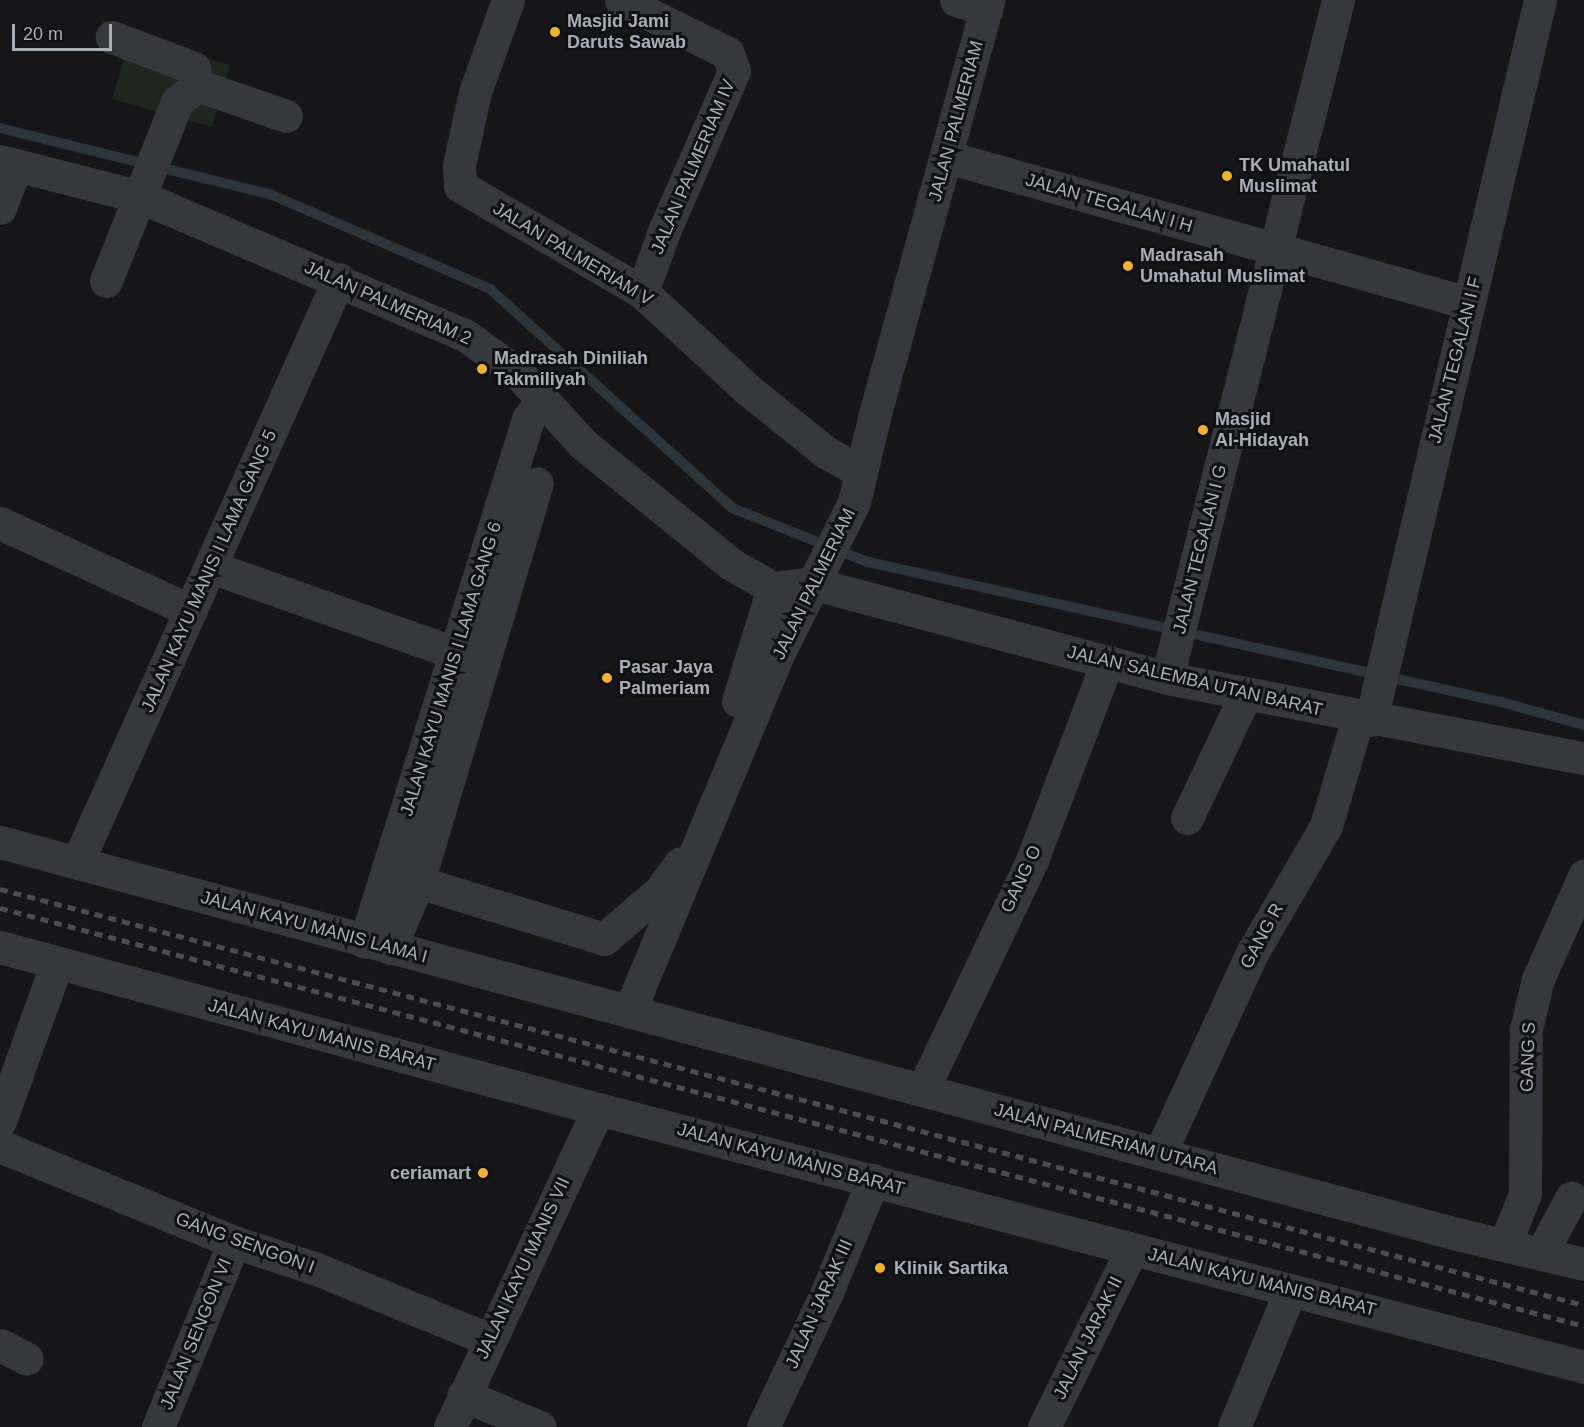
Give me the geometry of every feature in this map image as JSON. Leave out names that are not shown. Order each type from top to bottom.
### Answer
[{"type":"street","name":"JALAN PALMERIAM V","points":[[508,0],[476,92],[459,165],[460,186],[642,292],[747,389],[827,453],[857,486]]},
{"type":"street","name":"JALAN PALMERIAM IV","points":[[621,0],[728,53],[734,71],[665,229],[642,292]]},
{"type":"street","name":"JALAN TEGALAN I G","points":[[1171,664],[1187,608],[1273,246],[1338,0]]},
{"type":"street","name":"JALAN TEGALAN I F","points":[[1368,710],[1469,303],[1540,0]]},
{"type":"street","name":"JALAN PALMERIAM","points":[[629,1012],[780,650],[857,486],[946,157],[977,3]]},
{"type":"street","points":[[112,37],[194,68],[197,85]]},
{"type":"street","points":[[106,280],[172,112],[177,102],[197,85]]},
{"type":"street","points":[[197,85],[286,116]]},
{"type":"street","name":"JALAN TEGALAN I H","points":[[946,157],[1262,246],[1273,246],[1469,303]]},
{"type":"street","points":[[0,208],[8,163]]},
{"type":"street","name":"JALAN PALMERIAM 2","points":[[8,163],[144,188],[465,335],[520,375],[583,444],[731,564],[772,588]]},
{"type":"street","name":"JALAN KAYU MANIS I LAMA GANG 5","points":[[77,863],[339,279]]},
{"type":"street","name":"JALAN KAYU MANIS I LAMA GANG 6","points":[[377,945],[409,811],[453,652],[528,419],[543,399]]},
{"type":"street","points":[[377,945],[418,882],[537,483]]},
{"type":"street","points":[[0,523],[191,611]]},
{"type":"street","points":[[211,567],[453,652]]},
{"type":"street","points":[[604,939],[660,891],[680,864],[712,789],[772,588],[816,576]]},
{"type":"street","name":"JALAN SALEMBA UTAN BARAT","points":[[816,576],[1107,663],[1171,664],[1246,694],[1368,710],[1584,758]]},
{"type":"street","name":"GANG O","points":[[923,1089],[1032,860],[1107,663]]},
{"type":"street","points":[[1187,818],[1246,694]]},
{"type":"street","name":"GANG R","points":[[1160,1153],[1252,953],[1326,826],[1368,710]]},
{"type":"street","name":"JALAN KAYU MANIS LAMA I","points":[[0,842],[629,1012]]},
{"type":"street","name":"GANG S","points":[[1505,1244],[1525,1194],[1526,1029],[1538,979],[1584,876]]},
{"type":"street","points":[[418,882],[604,939],[651,963]]},
{"type":"street","name":"JALAN KAYU MANIS BARAT","points":[[0,947],[598,1109],[1584,1367]]},
{"type":"street","points":[[0,1121],[57,963]]},
{"type":"street","name":"JALAN PALMERIAM UTARA","points":[[629,1012],[1584,1264]]},
{"type":"street","name":"JALAN KAYU MANIS VII","points":[[450,1427],[598,1109]]},
{"type":"street","name":"GANG SENGON I","points":[[0,1146],[234,1242],[314,1268],[490,1340]]},
{"type":"street","name":"JALAN JARAK III","points":[[763,1427],[827,1292],[873,1180]]},
{"type":"street","points":[[1541,1254],[1571,1198]]},
{"type":"street","name":"JALAN SENGON VI","points":[[158,1427],[234,1242]]},
{"type":"street","name":"JALAN JARAK II","points":[[1044,1427],[1132,1249]]},
{"type":"street","points":[[1234,1427],[1290,1291]]},
{"type":"street","points":[[463,1395],[540,1427]]},
{"type":"shaded area","points":[[130,37],[230,65],[212,127],[112,99]]},
{"type":"waterway","points":[[0,128],[272,195],[490,289],[732,508],[868,562],[1501,702],[1584,725]]},
{"type":"railway","points":[[0,889],[1584,1305]]},
{"type":"railway","points":[[0,908],[1584,1326]]},
{"type":"place","name":"Masjid Jami Daruts Sawab","points":[[555,32]]},
{"type":"place","name":"TK Umahatul Muslimat","points":[[1227,176]]},
{"type":"place","name":"Madrasah Umahatul Muslimat","points":[[1128,266]]},
{"type":"place","name":"Madrasah Diniliah Takmiliyah","points":[[482,369]]},
{"type":"place","name":"Masjid Al-Hidayah","points":[[1203,430]]},
{"type":"place","name":"Pasar Jaya Palmeriam","points":[[607,678]]},
{"type":"place","name":"ceriamart","points":[[483,1173]]},
{"type":"place","name":"Klinik Sartika","points":[[880,1268]]}]
